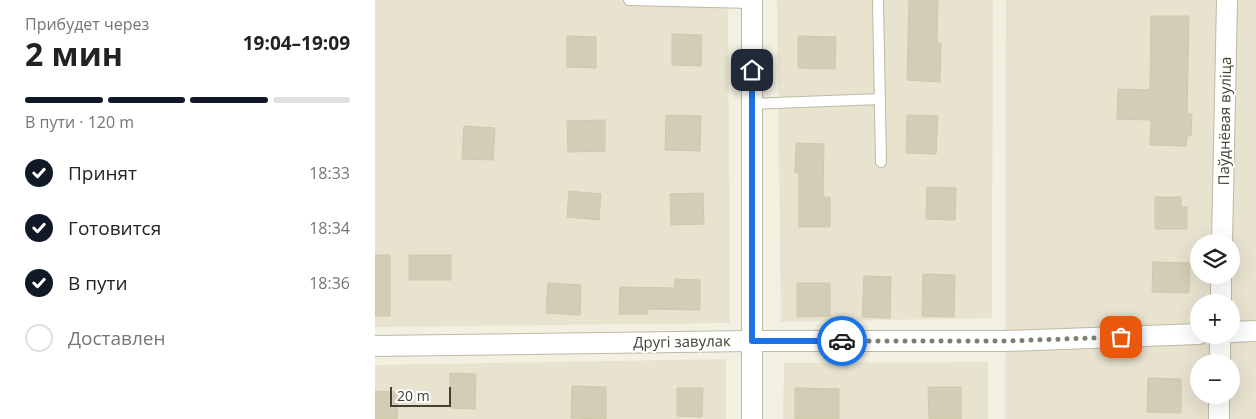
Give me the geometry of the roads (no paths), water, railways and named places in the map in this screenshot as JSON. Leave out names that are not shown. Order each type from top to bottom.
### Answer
[{"type":"street","name":"Паўднёвая вуліца","points":[[1222,234],[1227,0]]},
{"type":"street","points":[[752,1],[752,419]]},
{"type":"street","points":[[1240,332],[1256,331]]},
{"type":"street","name":"Другі завулак","points":[[375,346],[752,341],[1005,341],[1190,334]]},
{"type":"street","points":[[1219,404],[1219,419]]},
{"type":"lane","points":[[629,0],[752,1]]},
{"type":"lane","points":[[878,0],[881,162]]},
{"type":"lane","points":[[752,104],[880,99]]}]
